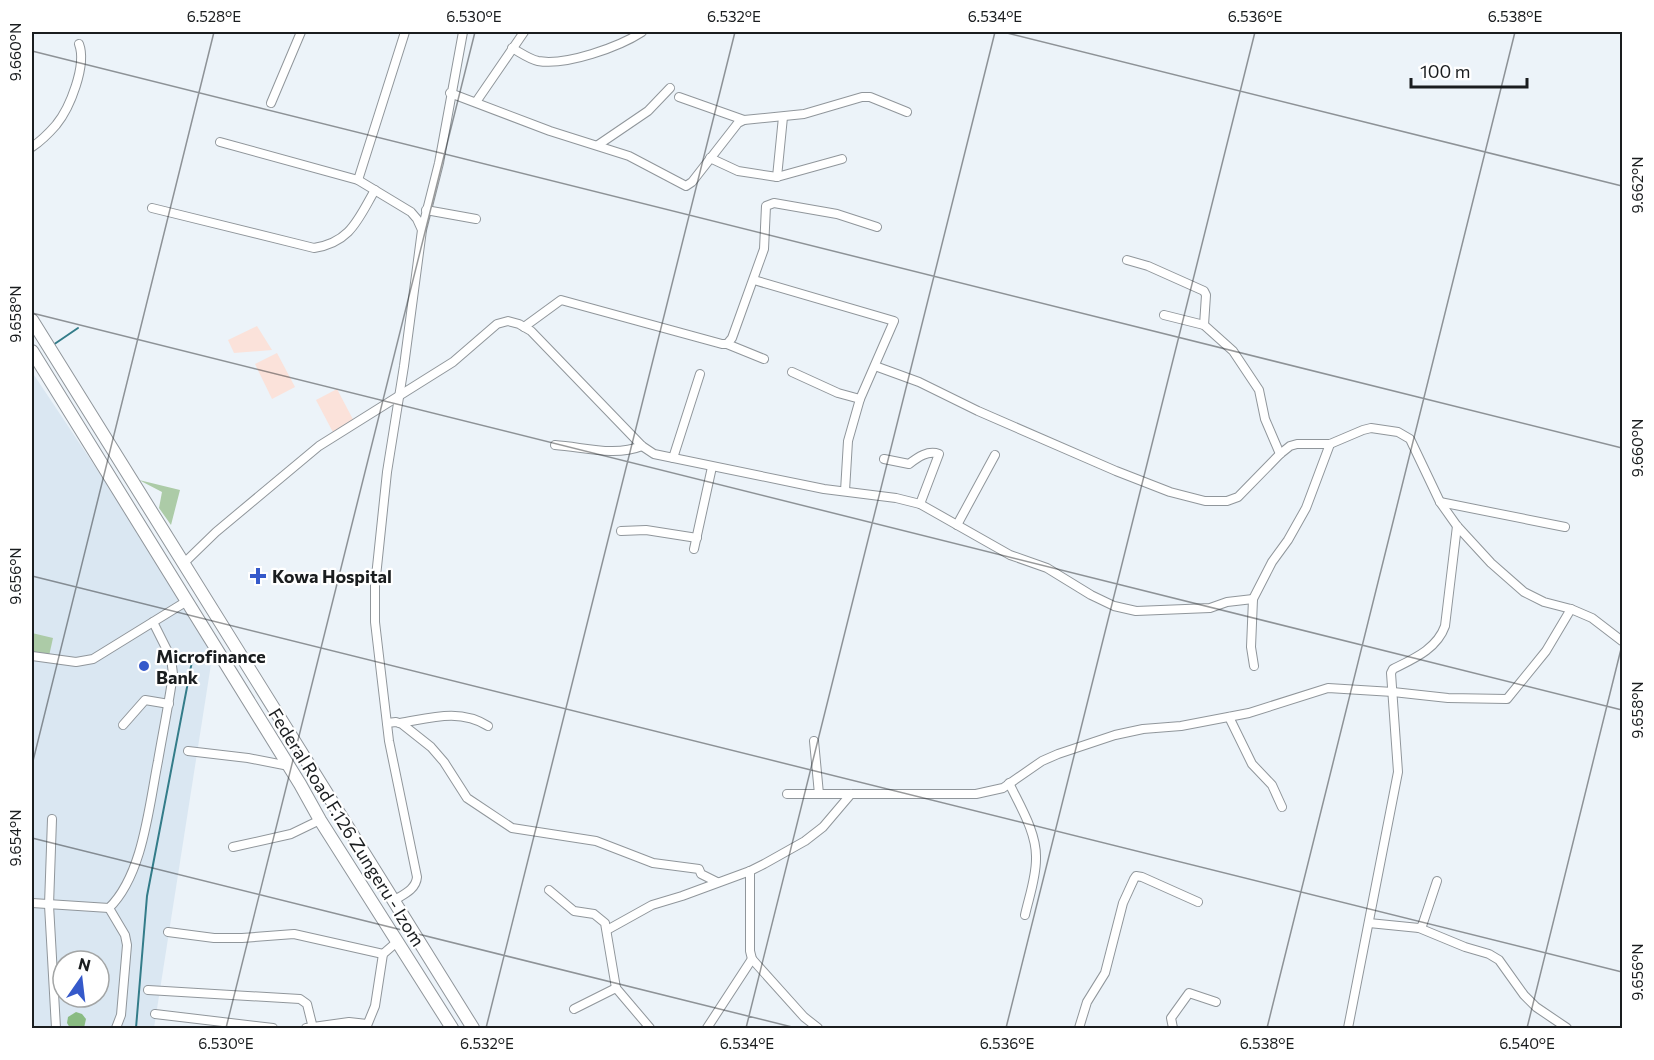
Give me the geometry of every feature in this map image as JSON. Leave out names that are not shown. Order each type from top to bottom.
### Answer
[{"type":"main road","name":"Federal Road F.126 Zungeru - Izom","points":[[32,320],[473,1029]]},
{"type":"main road","name":"Federal Road F.126 Zungeru - Izom","points":[[32,351],[289,766],[320,820],[452,1029]]},
{"type":"main road","points":[[300,784],[316,776]]},
{"type":"street","points":[[272,103],[301,32]]},
{"type":"street","points":[[358,180],[405,32]]},
{"type":"street","points":[[393,901],[413,888],[417,884],[417,878],[388,741],[375,622],[375,585],[387,472],[422,230],[439,163],[463,32]]},
{"type":"street","points":[[476,102],[524,32]]},
{"type":"street","points":[[512,48],[540,61],[565,60],[608,49],[642,32]]},
{"type":"street","points":[[32,147],[64,114],[82,62],[79,44]]},
{"type":"street","points":[[598,145],[648,111],[670,88]]},
{"type":"street","points":[[450,93],[550,131],[629,156],[686,186],[692,182],[738,123],[744,120],[804,114],[862,97],[870,97],[907,112]]},
{"type":"street","points":[[679,97],[744,120]]},
{"type":"street","points":[[777,177],[783,117]]},
{"type":"street","points":[[220,142],[358,180],[411,212],[422,230]]},
{"type":"street","points":[[710,158],[738,171],[777,177],[842,159]]},
{"type":"street","points":[[152,208],[314,248],[334,243],[353,229],[375,190]]},
{"type":"street","points":[[726,344],[732,338],[764,249],[766,206],[774,203],[837,214],[878,227]]},
{"type":"street","points":[[426,210],[476,219]]},
{"type":"street","points":[[1127,260],[1148,266],[1204,291],[1206,295],[1204,325]]},
{"type":"street","points":[[754,280],[894,321],[860,399],[848,441],[845,491]]},
{"type":"street","points":[[524,327],[561,300],[726,344],[764,359]]},
{"type":"street","points":[[1164,315],[1204,325],[1230,348],[1257,384],[1265,419],[1280,454]]},
{"type":"street","points":[[183,564],[216,532],[319,447],[399,398],[453,362],[497,324],[508,321],[531,331],[642,446],[654,454],[824,489],[896,498],[920,504],[1010,555],[1047,568],[1114,606],[1136,611],[1200,608],[1253,599]]},
{"type":"street","points":[[875,366],[919,382],[978,411],[1116,471],[1170,492],[1205,501],[1227,501],[1238,497],[1280,454],[1297,444],[1330,444],[1371,428],[1391,430],[1405,435],[1410,439],[1440,502],[1457,526],[1491,563],[1524,592],[1544,602],[1571,609],[1592,618],[1623,641]]},
{"type":"street","points":[[792,372],[838,393],[860,399]]},
{"type":"street","points":[[673,458],[700,374]]},
{"type":"street","points":[[1254,666],[1251,647],[1253,599],[1272,562],[1288,540],[1306,508],[1330,444]]},
{"type":"street","points":[[555,445],[611,452],[629,451],[642,446]]},
{"type":"street","points":[[884,459],[909,464],[927,453],[939,454],[920,504]]},
{"type":"street","points":[[957,525],[995,455]]},
{"type":"street","points":[[694,549],[712,467]]},
{"type":"street","points":[[1440,502],[1565,527]]},
{"type":"street","points":[[1348,1029],[1398,772],[1391,673],[1393,669],[1432,646],[1442,634],[1445,626],[1457,526]]},
{"type":"street","points":[[621,531],[646,530],[697,538]]},
{"type":"street","points":[[32,656],[84,662],[93,659],[187,601]]},
{"type":"street","points":[[786,794],[976,795],[993,792],[1042,761],[1115,735],[1143,729],[1181,726],[1249,713],[1328,688],[1448,698],[1507,699],[1546,651],[1571,609]]},
{"type":"street","points":[[109,908],[124,888],[135,864],[147,820],[169,704],[172,666],[153,622]]},
{"type":"street","points":[[123,724],[145,700],[169,704]]},
{"type":"street","points":[[387,723],[461,715],[488,726]]},
{"type":"street","points":[[1229,717],[1252,764],[1272,785],[1282,807]]},
{"type":"street","points":[[400,723],[439,755],[467,798],[512,828],[596,841],[653,864],[699,869],[701,874],[717,882]]},
{"type":"street","points":[[814,741],[819,794]]},
{"type":"street","points":[[188,751],[248,758],[289,766]]},
{"type":"street","points":[[1009,783],[1029,827],[1036,854],[1035,875],[1024,915]]},
{"type":"street","points":[[607,930],[652,905],[750,871],[805,841],[822,827],[851,794]]},
{"type":"street","points":[[52,819],[49,905],[56,1029]]},
{"type":"street","points":[[233,847],[291,834],[320,820]]},
{"type":"street","points":[[750,871],[750,951],[752,959],[804,1017],[818,1029]]},
{"type":"street","points":[[1079,1029],[1087,1002],[1105,973],[1124,903],[1136,876],[1198,902]]},
{"type":"street","points":[[1419,928],[1422,926],[1437,881]]},
{"type":"street","points":[[549,890],[574,911],[594,914],[604,923],[616,988],[650,1029]]},
{"type":"street","points":[[32,903],[109,908]]},
{"type":"street","points":[[109,908],[125,935],[128,945],[121,1015],[116,1029]]},
{"type":"street","points":[[1369,923],[1419,928],[1489,954],[1499,960],[1524,995],[1536,1007],[1567,1029]]},
{"type":"street","points":[[168,932],[214,938],[294,934],[383,954]]},
{"type":"street","points":[[148,990],[300,999],[307,1004],[311,1028],[349,1022],[367,1026],[377,997],[383,954],[398,941]]},
{"type":"street","points":[[707,1029],[752,959]]},
{"type":"street","points":[[574,1009],[616,988]]},
{"type":"street","points":[[1173,1029],[1171,1018],[1189,993],[1216,1002]]},
{"type":"street","points":[[155,1014],[273,1029]]},
{"type":"shaded area","points":[[257,326],[272,350],[234,353],[228,340]]},
{"type":"shaded area","points":[[277,353],[295,387],[272,399],[255,364]]},
{"type":"shaded area","points":[[32,372],[214,645],[154,1028],[32,1028]]},
{"type":"shaded area","points":[[337,389],[357,427],[336,438],[316,400]]},
{"type":"green space","points":[[139,480],[180,490],[171,525],[159,508],[162,492]]},
{"type":"green space","points":[[32,633],[53,638],[49,656],[32,654]]},
{"type":"green space","points":[[76,1012],[82,1014],[86,1019],[84,1028],[70,1028],[67,1023],[68,1017]]},
{"type":"waterway","points":[[53,345],[78,328]]},
{"type":"waterway","points":[[136,1028],[147,896],[193,656]]},
{"type":"place","name":"Kowa Hospital","points":[[258,576]]},
{"type":"place","name":"Microfinance Bank","points":[[144,666]]}]
